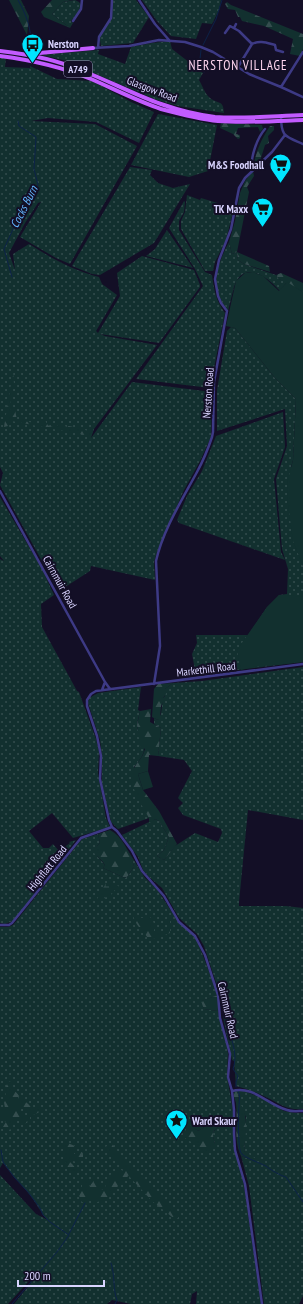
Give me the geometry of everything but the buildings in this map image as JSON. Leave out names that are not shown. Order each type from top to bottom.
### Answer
[{"type":"main road","points":[[25,55],[95,48]]},
{"type":"main road","name":"Glasgow Road","points":[[0,51],[60,63],[160,104],[196,114],[303,120]]},
{"type":"main road","name":"Glasgow Road","points":[[0,56],[24,59],[52,66],[90,79],[160,108],[194,117],[217,121],[281,118],[303,115]]},
{"type":"street","points":[[73,21],[81,9],[82,0]]},
{"type":"street","points":[[112,0],[111,18],[99,37],[95,48],[129,46],[151,41],[169,40],[185,42],[201,47],[249,74],[303,97]]},
{"type":"street","points":[[139,0],[155,24],[169,40]]},
{"type":"street","points":[[234,28],[236,24]]},
{"type":"street","points":[[225,33],[230,26],[252,44]]},
{"type":"street","points":[[238,67],[252,44],[260,42],[275,44],[276,50],[283,52]]},
{"type":"street","points":[[269,48],[270,43]]},
{"type":"street","points":[[281,87],[303,52]]},
{"type":"street","points":[[281,118],[282,130],[285,135],[303,144]]},
{"type":"street","points":[[252,170],[251,165],[253,154],[261,134],[265,129]]},
{"type":"street","name":"Nerston Road","points":[[154,684],[160,646],[156,561],[158,552],[179,504],[198,471],[212,438],[214,382],[227,311],[220,303],[215,285],[215,274],[231,229],[239,188],[245,178],[272,152],[285,135]]},
{"type":"street","name":"Cairnmuir Road","points":[[0,491],[105,682],[111,689]]},
{"type":"street","name":"Markethill Road","points":[[111,689],[303,664]]},
{"type":"street","points":[[105,682],[102,690],[111,689]]},
{"type":"street","name":"Cairnmuir Road","points":[[102,690],[91,694],[87,700],[87,706],[98,736],[101,756],[100,779],[109,820],[112,827],[132,850],[142,871],[164,896],[179,922],[195,936],[205,955],[218,995],[220,1018],[230,1054],[228,1077],[232,1091],[234,1110],[235,1150],[245,1184],[262,1304]]},
{"type":"street","name":"Highflatt Road","points":[[0,925],[9,925],[12,923],[81,838],[112,827]]},
{"type":"street","points":[[232,1091],[240,1088],[261,1096],[282,1108],[295,1112],[303,1111]]},
{"type":"green space","points":[[9,0],[21,0],[29,16],[27,35]]},
{"type":"green space","points":[[52,0],[72,0],[63,2],[52,14],[70,28],[44,17],[41,12]]},
{"type":"green space","points":[[75,0],[81,5],[79,11],[71,21],[73,23],[70,28],[52,14],[63,2]]},
{"type":"green space","points":[[112,0],[136,0],[149,17],[133,43],[101,46],[98,36],[111,17]]},
{"type":"green space","points":[[142,0],[221,0],[219,10],[212,24],[202,23],[196,39],[171,36],[157,21]]},
{"type":"green space","points":[[227,2],[231,5],[303,34],[303,49],[300,56],[290,54],[293,39],[264,26],[242,21],[240,17],[238,17],[235,10],[228,9],[225,4]]},
{"type":"green space","points":[[170,41],[172,49],[203,73],[199,80],[210,98],[222,104],[224,113],[178,106],[157,100],[63,60],[41,55],[99,50],[98,54],[125,64],[131,47]]},
{"type":"green space","points":[[0,58],[6,58],[5,67],[30,68],[30,66],[57,79],[92,81],[131,102],[154,112],[139,143],[96,122],[48,118],[31,121],[95,124],[137,146],[70,264],[56,258],[20,237],[41,202],[38,203],[25,223],[9,253],[15,270],[13,254],[29,244],[63,264],[99,277],[102,284],[117,295],[96,331],[98,333],[120,296],[117,273],[142,256],[194,270],[200,287],[159,343],[100,334],[157,345],[94,429],[91,438],[132,382],[212,392],[211,437],[184,490],[157,552],[154,562],[155,580],[91,566],[90,571],[59,591],[0,485],[3,473],[0,467]]},
{"type":"green space","points":[[158,114],[217,125],[208,171],[189,177],[131,165]]},
{"type":"green space","points":[[221,123],[262,125],[263,129],[260,132],[258,127],[238,128],[236,134],[240,135],[240,138],[238,139],[233,134],[220,128]]},
{"type":"green space","points":[[270,126],[274,126],[274,130],[268,136],[269,143],[265,145],[260,161],[256,164],[254,163],[258,148]]},
{"type":"green space","points":[[130,167],[152,170],[150,175],[158,183],[173,188],[190,184],[154,243],[100,275],[92,274],[72,266]]},
{"type":"green space","points":[[253,171],[254,176],[247,187],[249,192],[237,252],[232,254],[229,242],[235,221],[240,193],[245,181]]},
{"type":"green space","points":[[187,195],[200,200],[201,198],[234,208],[226,240],[215,262],[213,271],[205,271],[181,229],[181,221],[185,212]]},
{"type":"green space","points":[[184,201],[184,212],[179,221],[179,230],[205,272],[212,275],[219,304],[225,313],[210,388],[136,379],[203,286],[195,269],[169,228]]},
{"type":"green space","points":[[167,230],[193,268],[146,256],[155,249]]},
{"type":"green space","points":[[229,242],[232,254],[237,252],[238,260],[244,264],[276,275],[279,279],[287,282],[280,291],[263,276],[249,272],[243,274],[238,279],[234,287],[228,311],[220,299],[216,284],[220,262]]},
{"type":"green space","points":[[237,252],[269,266],[270,272],[244,264],[238,260]]},
{"type":"green space","points":[[253,272],[263,276],[279,291],[287,282],[303,292],[303,566],[293,541],[287,496],[288,480],[293,460],[296,399],[275,378],[235,328],[226,326],[236,281],[245,273]]},
{"type":"green space","points":[[281,273],[303,283],[303,292],[279,279],[276,275]]},
{"type":"green space","points":[[231,327],[235,328],[275,378],[296,399],[293,460],[291,467],[303,469],[303,662],[196,675],[192,654],[197,643],[196,635],[248,635],[267,607],[279,595],[287,594],[288,569],[282,549],[276,479],[287,446],[285,409],[217,431],[217,390],[227,331]]},
{"type":"green space","points":[[13,372],[14,385],[10,409],[15,410],[17,420],[41,424],[45,419],[46,423],[52,427],[63,423],[66,427],[69,426],[93,432],[90,436],[12,421],[8,426],[4,427]]},
{"type":"green space","points":[[283,412],[285,447],[274,479],[281,552],[285,560],[179,523],[177,520],[187,496],[202,471],[216,436]]},
{"type":"green space","points":[[0,497],[42,569],[54,595],[41,604],[42,627],[77,691],[79,692],[96,739],[99,752],[98,773],[106,818],[110,827],[73,838],[52,813],[29,831],[43,848],[49,848],[53,844],[59,851],[70,843],[69,842],[76,840],[13,921],[5,924],[0,923],[0,559],[4,561],[0,556]]},
{"type":"green space","points":[[279,595],[303,597],[303,662],[253,667],[241,670],[237,650],[267,607]]},
{"type":"green space","points":[[303,667],[303,820],[248,810],[239,902],[239,906],[286,906],[303,908],[303,1109],[293,1109],[260,1094],[236,1086],[234,1061],[232,1060],[224,1022],[221,998],[204,946],[197,934],[179,918],[162,888],[143,870],[138,857],[122,835],[155,819],[159,821],[169,837],[164,850],[157,856],[164,860],[175,846],[195,833],[218,842],[222,833],[221,829],[183,815],[178,808],[183,803],[178,798],[192,771],[184,760],[158,756],[161,728],[154,724],[154,718],[158,720],[161,714],[165,689],[173,683],[202,681]]},
{"type":"green space","points":[[173,683],[165,689],[166,694],[163,698],[161,706],[160,718],[158,720],[152,717],[154,689],[158,684]]},
{"type":"green space","points":[[141,687],[138,710],[140,711],[137,726],[144,751],[143,755],[134,767],[149,818],[118,829],[111,822],[102,783],[102,756],[100,740],[88,703],[89,698],[98,693]]},
{"type":"green space","points":[[151,709],[150,722],[161,728],[158,756],[149,755],[148,771],[138,774],[143,790],[159,811],[177,844],[164,860],[157,856],[164,850],[169,837],[159,821],[155,819],[151,823],[149,822],[149,818],[136,795],[132,782],[133,771],[145,749],[140,746],[137,725],[140,711]]},
{"type":"green space","points":[[148,771],[153,787],[143,790],[138,774]]},
{"type":"green space","points":[[110,830],[118,836],[125,845],[134,866],[125,878],[103,868],[105,865],[94,853],[96,847],[100,843],[98,834]]},
{"type":"green space","points":[[98,834],[100,843],[96,847],[97,856],[105,865],[103,868],[125,878],[134,866],[127,849],[145,878],[157,889],[175,917],[195,937],[202,953],[218,995],[202,1001],[204,1009],[218,1011],[227,1047],[227,1075],[233,1111],[234,1147],[242,1172],[261,1304],[196,1304],[197,1291],[192,1294],[190,1304],[131,1304],[112,1300],[107,1304],[14,1304],[31,1283],[30,1280],[8,1304],[0,1304],[0,1175],[36,1214],[48,1220],[30,1195],[3,1163],[0,1168],[0,927],[8,927],[13,925],[82,839]],"holes":[[[209,1122],[221,1125],[215,1129],[213,1133],[215,1144],[189,1125],[198,1131]]]},
{"type":"green space","points":[[106,883],[120,886],[111,895],[95,903]]},
{"type":"green space","points":[[134,912],[141,918],[150,917],[156,933],[160,931],[164,932],[169,929],[168,921],[170,921],[170,933],[154,939],[148,938],[134,919]]},
{"type":"green space","points":[[218,995],[218,1011],[204,1009],[201,1001]]},
{"type":"green space","points":[[8,1082],[13,1082],[14,1091],[20,1096],[18,1097],[19,1099],[24,1100],[31,1106],[37,1107],[41,1111],[34,1115],[28,1113],[22,1107],[20,1111],[23,1115],[30,1117],[30,1121],[24,1124],[21,1121],[12,1120],[12,1129],[8,1130],[3,1127],[6,1122],[0,1119],[0,1107],[5,1108],[3,1096],[6,1097],[5,1089]]},
{"type":"green space","points":[[238,1090],[264,1099],[284,1111],[303,1113],[303,1296],[299,1304],[264,1304],[249,1186],[241,1156],[255,1161],[244,1151],[246,1117],[239,1103]]},
{"type":"green space","points":[[238,1090],[239,1103],[245,1113],[246,1119],[244,1151],[259,1161],[241,1156],[239,1150],[236,1137],[236,1103],[234,1094],[234,1091]]},
{"type":"green space","points":[[220,1119],[221,1125],[215,1129],[213,1133],[215,1144],[207,1152],[185,1138],[184,1133],[189,1124],[198,1131],[209,1122]]},
{"type":"green space","points":[[65,1142],[75,1146],[76,1150],[74,1151],[74,1154],[82,1152],[83,1154],[83,1158],[78,1162],[68,1160],[77,1169],[76,1174],[73,1173],[66,1165],[64,1158],[65,1150],[62,1147]]},
{"type":"green space","points":[[112,1144],[124,1160],[180,1215],[176,1220],[152,1201],[128,1175],[126,1180],[114,1190],[107,1199],[97,1202],[90,1200],[84,1203],[81,1201],[79,1195],[82,1188],[82,1181],[87,1181],[88,1187],[97,1180],[100,1182],[101,1189],[105,1190],[106,1181],[109,1179],[110,1175],[116,1172],[118,1173],[121,1170],[124,1171],[105,1147]]},
{"type":"waterway","name":"Cocks Burn","points":[[18,0],[28,22],[31,34],[31,46]]},
{"type":"waterway","points":[[203,45],[216,19],[222,0]]},
{"type":"waterway","points":[[201,50],[200,59],[204,72]]},
{"type":"waterway","name":"Cocks Burn","points":[[12,277],[4,249],[24,205],[38,185],[34,169],[36,137],[19,126],[18,121]]},
{"type":"waterway","points":[[225,1005],[235,1056],[233,1069],[238,1076],[236,1087]]},
{"type":"waterway","points":[[238,1091],[240,1097],[238,1116],[241,1153],[249,1159],[286,1177],[303,1202]]},
{"type":"waterway","points":[[1,1150],[3,1162],[28,1192],[40,1208],[43,1215],[50,1222],[69,1235],[57,1252],[12,1304]]},
{"type":"waterway","points":[[69,1234],[85,1203]]},
{"type":"waterway","points":[[111,1263],[117,1300],[115,1304]]},
{"type":"place","name":"Nerston","points":[[33,64]]},
{"type":"place","name":"M&S Foodhall","points":[[280,184]]},
{"type":"place","name":"TK Maxx","points":[[263,228]]},
{"type":"place","name":"Ward Skaur","points":[[177,1140]]},
{"type":"district","name":"NERSTON VILLAGE","points":[[238,65]]}]
